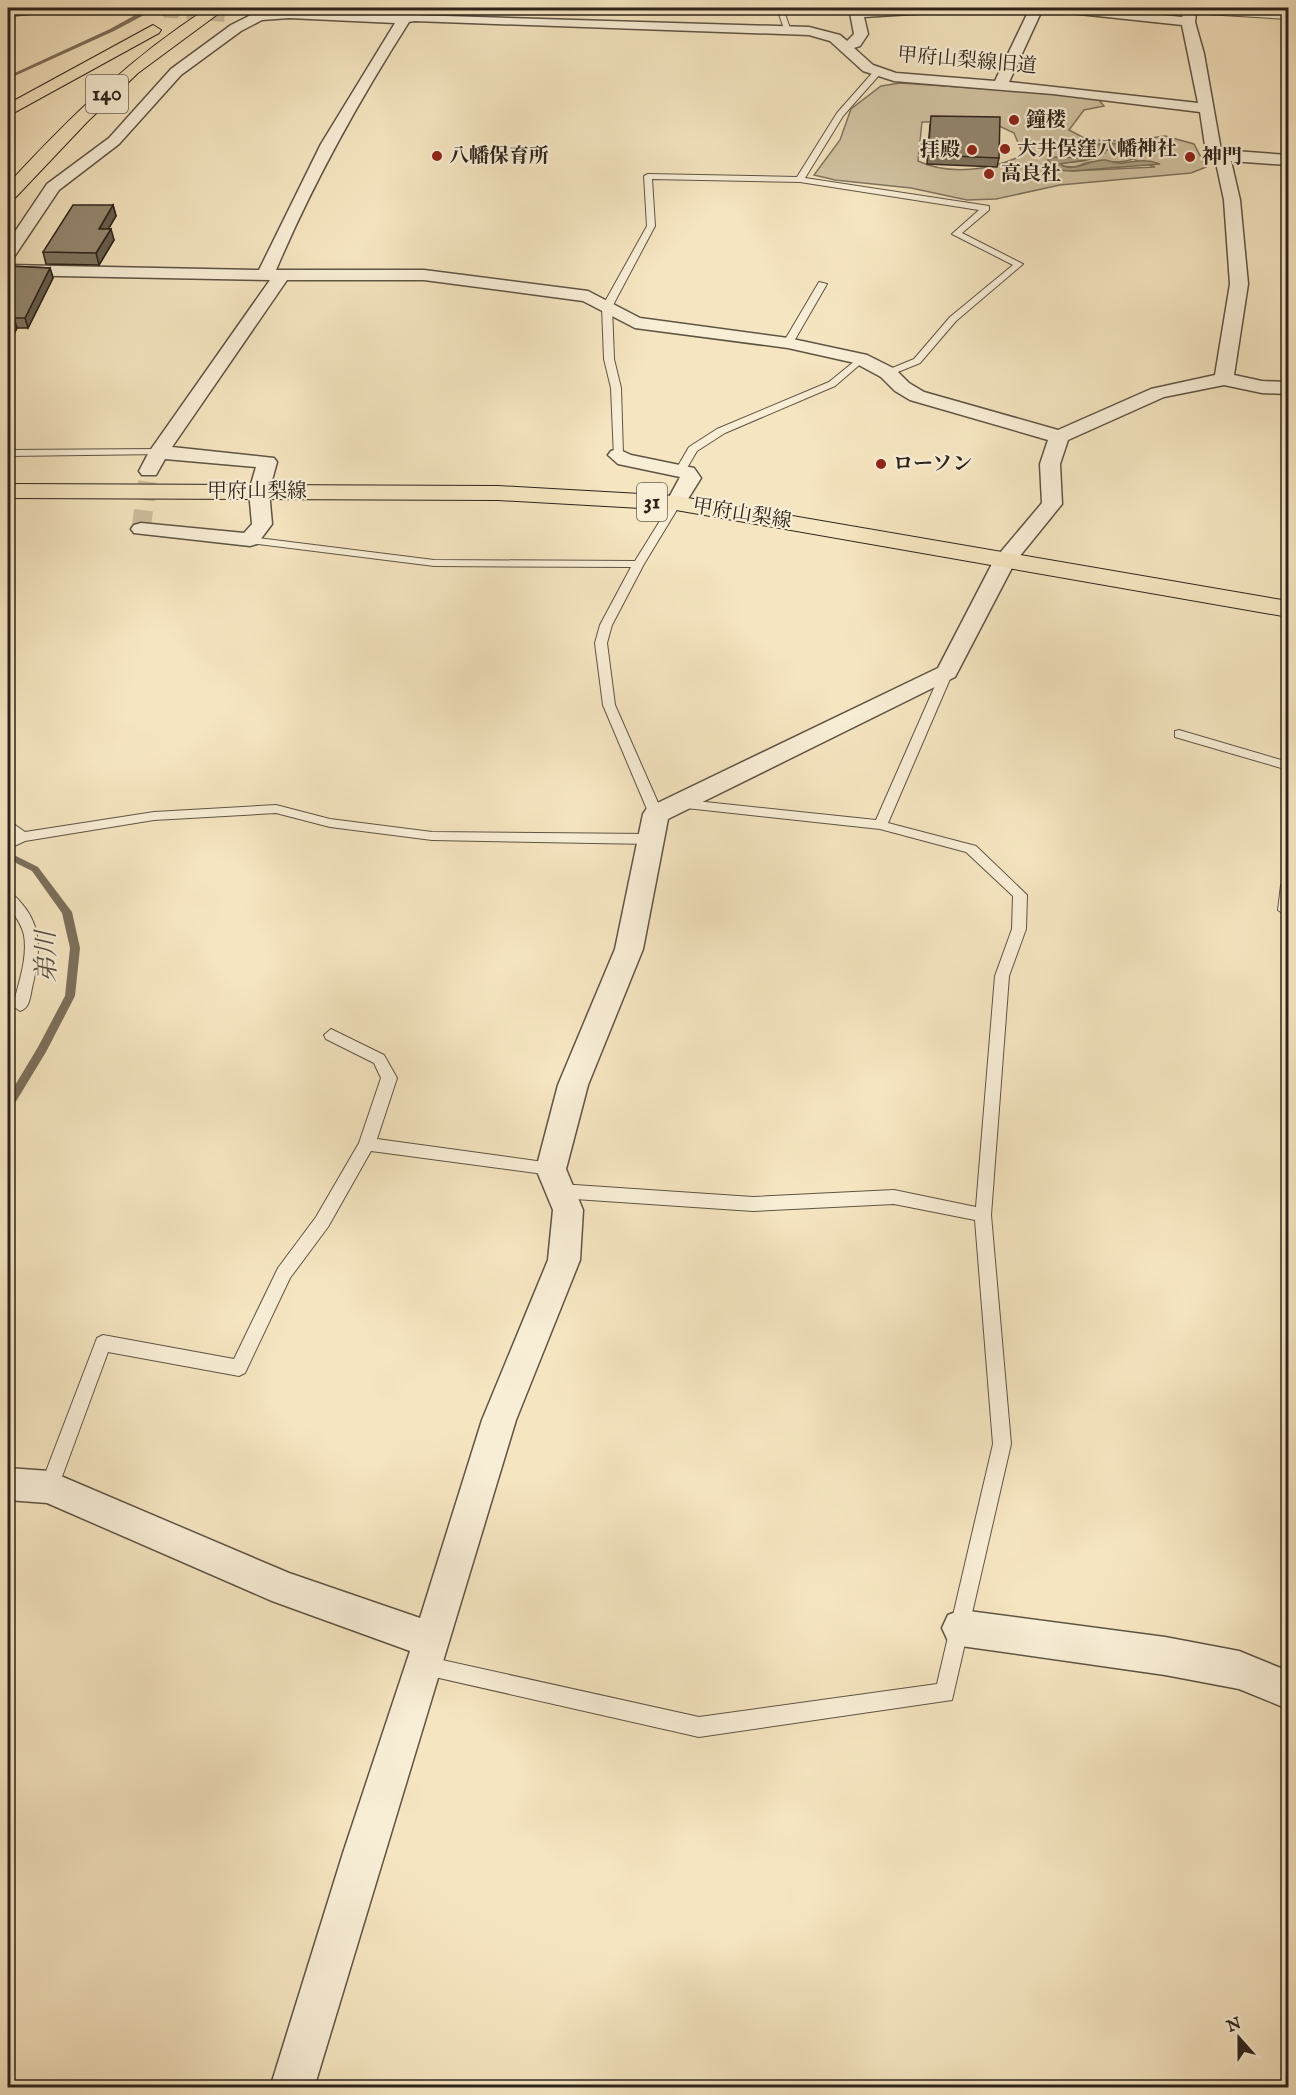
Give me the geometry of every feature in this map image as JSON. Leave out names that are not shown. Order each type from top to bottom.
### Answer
[{"type":"main road","name":"140","points":[[8,194],[131,69],[161,45],[225,11]]},
{"type":"main road","name":"140","points":[[8,111],[111,56],[182,12]]},
{"type":"main road","name":"甲府山梨線","points":[[8,491],[498,493],[676,503],[1288,609]]},
{"type":"street","points":[[8,12],[45,8]]},
{"type":"street","points":[[8,254],[53,187],[114,141],[176,72],[206,47],[274,8]]},
{"type":"street","points":[[846,46],[855,43],[861,34],[856,13],[941,8]]},
{"type":"street","points":[[1000,85],[1037,8]]},
{"type":"street","points":[[1060,8],[1189,12],[1214,152],[1222,156],[1288,160]]},
{"type":"street","name":"甲府山梨線旧道","points":[[225,11],[259,16],[408,14],[788,29],[821,33],[835,38],[868,68],[878,73],[909,79],[1000,85],[1206,108]]},
{"type":"street","points":[[149,471],[274,275],[297,200],[365,79],[408,14]]},
{"type":"street","points":[[1222,156],[1232,200],[1239,284],[1224,379]]},
{"type":"street","points":[[8,270],[274,275],[424,275],[588,296],[635,323],[788,343],[861,359],[888,373],[902,387],[917,396],[1059,437],[1158,393],[1224,379],[1262,387],[1288,388]]},
{"type":"street","points":[[292,2088],[499,1420],[564,1260],[568,1210],[556,1180],[573,1085],[629,949],[661,819],[947,672],[1005,560],[1052,504],[1050,464],[1059,437]]},
{"type":"street","points":[[141,529],[250,540],[262,524],[259,491],[267,462],[159,452]]},
{"type":"street","points":[[618,455],[625,460],[687,472],[691,478],[676,503]]},
{"type":"street","points":[[8,1484],[49,1487],[428,1653]]},
{"type":"street","points":[[961,1628],[1166,1656],[1239,1670],[1288,1690]]},
{"type":"lane","points":[[780,8],[788,29]]},
{"type":"lane","points":[[1189,12],[1288,17]]},
{"type":"lane","points":[[800,180],[840,115],[878,73]]},
{"type":"lane","points":[[618,455],[616,388],[609,359],[607,307],[651,226],[648,176],[800,180],[986,208],[956,234],[1019,264],[953,319],[917,361],[888,373]]},
{"type":"lane","points":[[788,343],[822,284]]},
{"type":"lane","points":[[680,471],[693,449],[721,431],[832,384],[861,359]]},
{"type":"lane","points":[[8,453],[159,452]]},
{"type":"lane","points":[[661,819],[628,754],[609,705],[601,643],[606,625],[638,564],[676,503]]},
{"type":"lane","points":[[250,540],[434,562],[638,564]]},
{"type":"lane","points":[[880,825],[947,672]]},
{"type":"lane","points":[[1179,734],[1288,766]]},
{"type":"lane","points":[[8,845],[21,837],[154,816],[276,809],[330,823],[432,836],[661,819],[880,825],[971,849],[1020,895],[1019,929],[1002,976],[983,1215],[1002,1444],[945,1693],[699,1727],[428,1653]]},
{"type":"lane","points":[[8,824],[21,837]]},
{"type":"lane","points":[[1285,910],[1288,885]]},
{"type":"lane","points":[[8,897],[18,906],[33,933],[31,958],[20,1006]]},
{"type":"lane","points":[[49,1487],[103,1343],[239,1368],[284,1273],[322,1222],[367,1144],[389,1078],[379,1059],[331,1035]]},
{"type":"lane","points":[[367,1144],[556,1180],[753,1204],[894,1197],[983,1215]]},
{"type":"shaded area","points":[[900,83],[1098,99],[1104,106],[1084,110],[1069,130],[1088,140],[1130,141],[1165,136],[1194,144],[1206,167],[1191,173],[1060,185],[996,199],[967,200],[911,188],[835,180],[814,175],[840,140],[851,109],[881,86]],"holes":[[[922,122],[991,122],[1014,133],[1023,155],[998,164],[971,169],[957,170],[930,166],[918,161]],[[1136,143],[1136,149],[1106,150],[1105,153],[1084,161],[1059,163],[1066,167],[1073,167],[1088,162],[1123,162],[1133,159],[1155,167],[1071,171],[1049,160],[1089,158],[1097,144]]]},
{"type":"shaded area","points":[[1136,143],[1141,145],[1136,149],[1107,150],[1097,158],[1060,164],[1065,167],[1076,167],[1105,160],[1118,163],[1146,161],[1160,164],[1071,171],[1057,170],[1048,160],[1055,157],[1089,158],[1092,154],[1088,145]]},
{"type":"building","points":[[931,116],[1000,117],[999,158],[928,155]]},
{"type":"building","points":[[73,205],[113,205],[99,229],[111,229],[96,253],[43,252]]},
{"type":"building","points":[[8,266],[50,268],[25,318],[14,318],[10,326],[8,326]]},
{"type":"waterway","name":"弟川","points":[[8,78],[112,30],[150,8]]},
{"type":"waterway","name":"弟川","points":[[8,855],[35,869],[67,912],[75,948],[70,996],[42,1049],[8,1105]]},
{"type":"tunnel","points":[[164,10],[233,15]]},
{"type":"tunnel","points":[[141,529],[149,471]]},
{"type":"place","name":"鐘楼","points":[[1014,120]]},
{"type":"place","name":"大井俣窪八幡神社","points":[[1005,149]]},
{"type":"place","name":"拝殿","points":[[972,150]]},
{"type":"place","name":"八幡保育所","points":[[437,156]]},
{"type":"place","name":"神門","points":[[1190,157]]},
{"type":"place","name":"高良社","points":[[989,174]]},
{"type":"place","name":"ローソン","points":[[881,464]]}]
